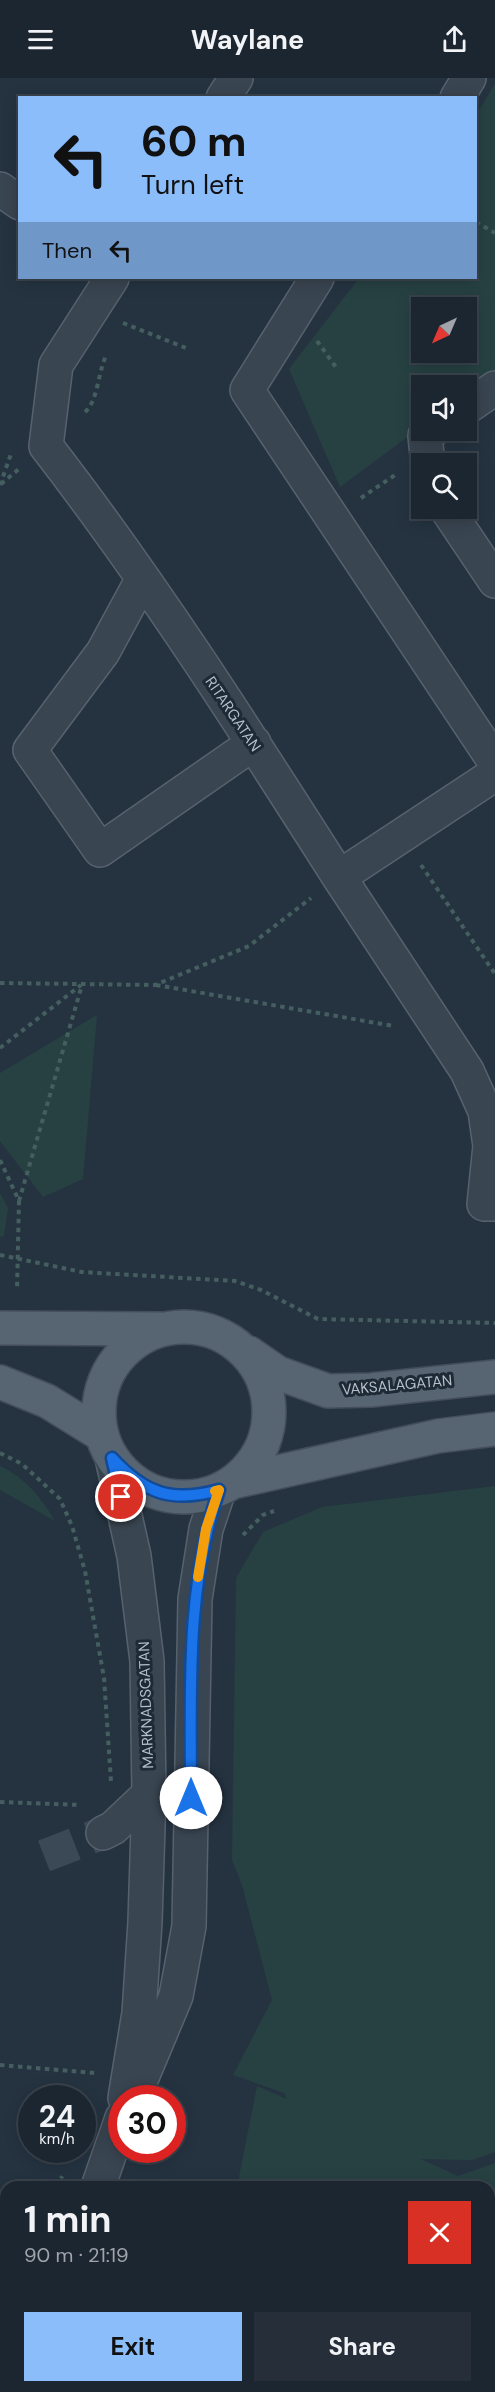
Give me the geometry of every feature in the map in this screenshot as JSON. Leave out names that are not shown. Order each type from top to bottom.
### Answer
[{"type":"main road","points":[[0,1328],[162,1329],[189,1326],[215,1333],[239,1346],[256,1366],[267,1390],[269,1415],[264,1441],[252,1464],[226,1486]]},
{"type":"main road","points":[[107,1446],[100,1401],[110,1370],[123,1352],[141,1338],[162,1329]]},
{"type":"main road","name":"VAKSALAGATAN","points":[[239,1346],[278,1373],[328,1391],[371,1390],[495,1377]]},
{"type":"main road","points":[[0,1382],[47,1401],[107,1446],[129,1477],[149,1489],[170,1496],[194,1497],[226,1486],[438,1436],[495,1429]]},
{"type":"street","points":[[225,96],[236,78]]},
{"type":"street","points":[[458,96],[470,78]]},
{"type":"street","points":[[0,189],[18,202]]},
{"type":"street","points":[[45,446],[56,366],[111,279]]},
{"type":"street","points":[[316,279],[247,390],[495,762]]},
{"type":"street","points":[[477,400],[495,388]]},
{"type":"street","name":"RITARGATAN","points":[[45,446],[142,580],[254,743],[467,1071],[485,1111],[490,1146],[484,1204],[495,1204]]},
{"type":"street","points":[[453,519],[495,581]]},
{"type":"street","points":[[142,580],[103,652],[30,750],[100,850],[254,743]]},
{"type":"street","points":[[339,877],[495,774]]},
{"type":"street","name":"MARKNADSGATAN","points":[[107,1446],[134,1557],[146,1650],[149,1794],[139,2013],[127,2085]]},
{"type":"street","points":[[138,2085],[150,2062],[176,1996],[189,1926],[194,1609],[206,1529],[226,1486]]},
{"type":"street","points":[[110,1823],[149,1794]]},
{"type":"street","points":[[100,2181],[108,2157]]},
{"type":"path","points":[[477,223],[495,233]]},
{"type":"path","points":[[119,332],[129,314]]},
{"type":"path","points":[[45,446],[91,408],[100,369],[110,351]]},
{"type":"path","points":[[332,518],[429,450]]},
{"type":"path","points":[[401,836],[495,974]]},
{"type":"path","points":[[155,985],[249,946],[339,877]]},
{"type":"path","points":[[0,983],[155,985],[442,1034]]},
{"type":"path","points":[[0,1048],[82,985]]},
{"type":"path","points":[[17,1290],[19,1202],[82,985]]},
{"type":"path","points":[[0,1160],[19,1202]]},
{"type":"path","points":[[0,1255],[19,1257],[82,1272],[235,1281],[261,1290],[318,1319],[495,1323]]},
{"type":"path","points":[[0,1453],[22,1464],[60,1499],[72,1526],[84,1570],[104,1678],[110,1823],[0,1802]]},
{"type":"path","points":[[0,2065],[103,2074]]},
{"type":"green space","points":[[495,84],[495,373],[477,386],[477,375],[411,375],[411,434],[340,487],[289,369],[358,279],[477,279],[477,113]]},
{"type":"green space","points":[[97,1015],[83,1179],[43,1197],[0,1141],[0,1073]]},
{"type":"green space","points":[[0,1193],[8,1208],[4,1236],[0,1237]]},
{"type":"green space","points":[[0,1466],[17,1476],[32,1489],[55,1521],[0,1490]]},
{"type":"green space","points":[[495,1486],[495,2152],[472,2160],[421,2159],[458,2176],[495,2163],[495,2181],[238,2181],[257,2086],[287,2099],[284,2093],[233,2075],[272,2000],[242,1885],[232,1860],[236,1578],[263,1532],[322,1507]]},
{"type":"tunnel","points":[[44,1856],[103,1833]]},
{"type":"slow traffic","points":[[198,1577],[206,1529],[219,1490],[215,1491]]},
{"type":"route","points":[[121,1497],[112,1458],[129,1477],[149,1489],[170,1496],[194,1497],[219,1490],[206,1529],[195,1599],[192,1640],[191,1798]]}]
